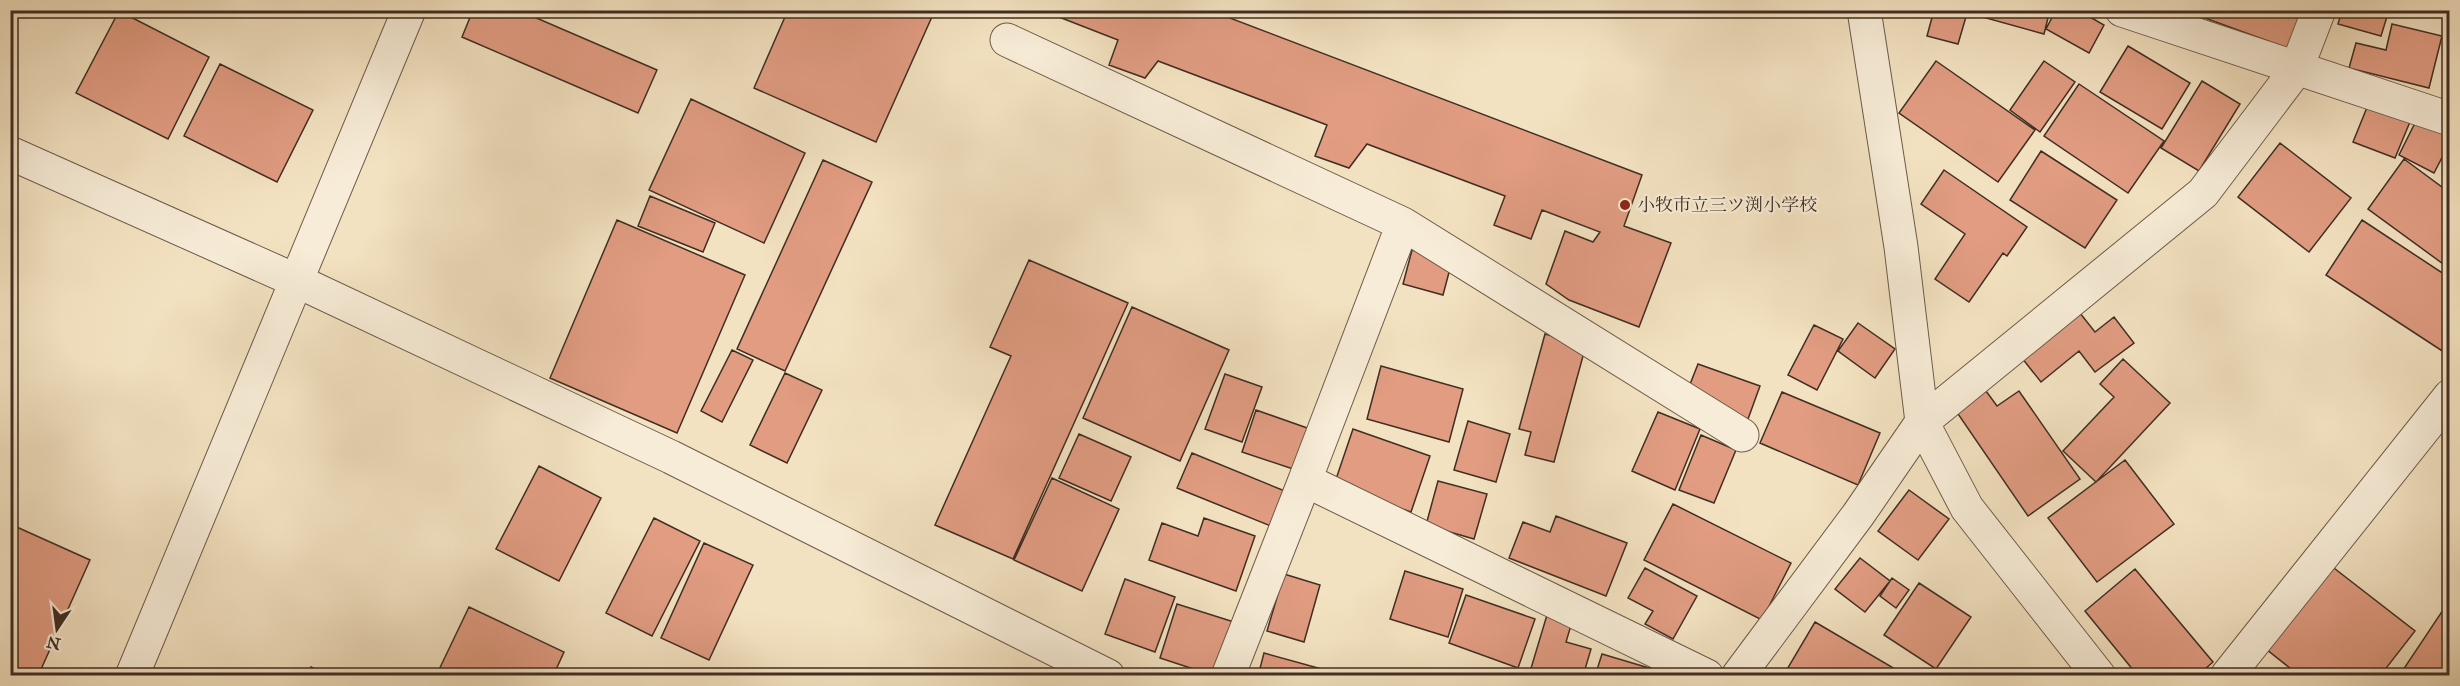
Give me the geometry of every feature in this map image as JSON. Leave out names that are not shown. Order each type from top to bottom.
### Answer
[{"type":"street","points":[[132,675],[409,10]]},
{"type":"street","points":[[1864,10],[1901,247],[1922,422],[1967,508],[2098,675]]},
{"type":"street","points":[[2122,10],[2296,70],[2450,119]]},
{"type":"street","points":[[1738,675],[1858,515],[1922,422],[2203,193],[2296,70],[2319,10]]},
{"type":"street","points":[[1007,40],[1403,224],[1742,435]]},
{"type":"street","points":[[10,153],[297,281],[671,457],[1108,675]]},
{"type":"street","points":[[1228,675],[1403,224]]},
{"type":"street","points":[[2227,675],[2450,396]]},
{"type":"street","points":[[1305,480],[1707,675]]},
{"type":"building","points":[[473,10],[518,10],[657,70],[638,113],[462,37]]},
{"type":"building","points":[[788,10],[935,10],[876,142],[754,88]]},
{"type":"building","points":[[1041,10],[1209,10],[1642,175],[1624,226],[1671,243],[1639,327],[1569,300],[1546,284],[1565,231],[1593,242],[1600,232],[1542,210],[1531,239],[1494,225],[1505,196],[1367,144],[1349,168],[1315,156],[1327,125],[1158,61],[1145,78],[1109,65],[1118,40]]},
{"type":"building","points":[[1934,10],[1968,10],[1958,44],[1927,36]]},
{"type":"building","points":[[1968,10],[2050,10],[2044,34],[1968,13]]},
{"type":"building","points":[[2056,10],[2078,10],[2104,25],[2089,53],[2046,29]]},
{"type":"building","points":[[2183,10],[2307,10],[2293,50]]},
{"type":"building","points":[[2342,10],[2389,10],[2381,36],[2338,24]]},
{"type":"building","points":[[119,11],[209,57],[168,139],[76,93]]},
{"type":"building","points":[[2392,24],[2442,36],[2429,88],[2349,68],[2356,43],[2386,50]]},
{"type":"building","points":[[2128,46],[2190,83],[2162,129],[2100,92]]},
{"type":"building","points":[[1936,61],[2035,130],[1998,182],[1899,113]]},
{"type":"building","points":[[2044,61],[2075,82],[2040,132],[2010,110]]},
{"type":"building","points":[[220,64],[313,110],[277,182],[184,136]]},
{"type":"building","points":[[2450,76],[2450,101],[2443,100]]},
{"type":"building","points":[[2202,81],[2240,104],[2199,171],[2161,148]]},
{"type":"building","points":[[2079,84],[2164,141],[2128,193],[2044,136]]},
{"type":"building","points":[[691,99],[805,153],[764,243],[649,190]]},
{"type":"building","points":[[2370,100],[2412,117],[2395,158],[2353,142]]},
{"type":"building","points":[[2417,119],[2450,135],[2450,142],[2434,173],[2399,155]]},
{"type":"building","points":[[2280,143],[2351,198],[2309,252],[2238,197]]},
{"type":"building","points":[[2041,151],[2117,200],[2085,248],[2010,200]]},
{"type":"building","points":[[2404,159],[2450,193],[2450,269],[2368,209]]},
{"type":"building","points":[[823,160],[872,182],[785,371],[737,349]]},
{"type":"building","points":[[1944,170],[2027,227],[2007,256],[2003,253],[1969,302],[1935,279],[1965,234],[1921,204]]},
{"type":"building","points":[[650,196],[715,223],[703,252],[638,226]]},
{"type":"building","points":[[617,220],[745,275],[677,433],[550,378]]},
{"type":"building","points":[[2362,220],[2450,278],[2450,356],[2326,275]]},
{"type":"building","points":[[1412,250],[1452,261],[1443,295],[1403,284]]},
{"type":"building","points":[[1029,260],[1128,303],[1013,559],[935,525],[1011,356],[990,347]]},
{"type":"building","points":[[2072,303],[2095,332],[2114,317],[2134,343],[2095,372],[2079,351],[2041,382],[2014,348]]},
{"type":"building","points":[[1132,307],[1229,350],[1180,461],[1083,418]]},
{"type":"building","points":[[1858,323],[1895,349],[1875,378],[1838,351]]},
{"type":"building","points":[[1814,325],[1843,339],[1817,390],[1788,375]]},
{"type":"building","points":[[1545,334],[1586,345],[1554,462],[1525,455],[1531,432],[1519,429]]},
{"type":"building","points":[[732,350],[753,360],[722,422],[701,411]]},
{"type":"building","points":[[2123,359],[2170,403],[2096,482],[2063,451],[2114,397],[2100,384]]},
{"type":"building","points":[[1698,364],[1760,386],[1748,419],[1685,397]]},
{"type":"building","points":[[1381,366],[1463,389],[1449,442],[1367,419]]},
{"type":"building","points":[[785,373],[822,390],[787,463],[750,445]]},
{"type":"building","points":[[1225,374],[1262,387],[1242,442],[1205,429]]},
{"type":"building","points":[[1986,391],[1997,406],[2019,391],[2080,479],[2028,516],[1956,411]]},
{"type":"building","points":[[1782,392],[1880,433],[1858,485],[1760,443]]},
{"type":"building","points":[[1256,410],[1313,430],[1299,471],[1242,452]]},
{"type":"building","points":[[1658,412],[1700,429],[1675,490],[1632,471]]},
{"type":"building","points":[[1468,421],[1510,434],[1496,482],[1454,470]]},
{"type":"building","points":[[1353,429],[1430,456],[1411,512],[1334,485]]},
{"type":"building","points":[[1079,434],[1131,457],[1111,501],[1059,478]]},
{"type":"building","points":[[1701,435],[1736,450],[1714,503],[1679,490]]},
{"type":"building","points":[[1192,453],[1292,494],[1278,529],[1177,488]]},
{"type":"building","points":[[2125,460],[2174,524],[2097,582],[2048,518]]},
{"type":"building","points":[[539,466],[601,498],[559,581],[496,549]]},
{"type":"building","points":[[1052,478],[1119,509],[1082,591],[1014,560]]},
{"type":"building","points":[[1438,481],[1487,494],[1474,539],[1426,525]]},
{"type":"building","points":[[1909,490],[1949,519],[1918,560],[1878,531]]},
{"type":"building","points":[[1673,504],[1791,563],[1762,620],[1644,560]]},
{"type":"building","points":[[1556,516],[1627,543],[1606,596],[1509,558],[1523,522],[1550,532]]},
{"type":"building","points":[[654,518],[700,541],[652,636],[606,613]]},
{"type":"building","points":[[1204,518],[1255,536],[1236,591],[1149,560],[1162,523],[1198,536]]},
{"type":"building","points":[[10,524],[90,560],[38,676],[10,676]]},
{"type":"building","points":[[704,543],[753,565],[709,660],[661,638]]},
{"type":"building","points":[[1860,558],[1890,581],[1865,612],[1835,589]]},
{"type":"building","points":[[2330,565],[2415,631],[2380,676],[2300,676],[2266,649]]},
{"type":"building","points":[[1645,568],[1697,596],[1673,639],[1645,624],[1653,611],[1628,598]]},
{"type":"building","points":[[2135,569],[2213,662],[2197,676],[2138,676],[2085,611]]},
{"type":"building","points":[[1405,571],[1463,589],[1448,637],[1390,619]]},
{"type":"building","points":[[1284,574],[1320,585],[1304,642],[1267,631]]},
{"type":"building","points":[[1892,578],[1909,590],[1896,608],[1880,596]]},
{"type":"building","points":[[1125,579],[1175,597],[1155,652],[1105,634]]},
{"type":"building","points":[[1919,583],[1971,617],[1936,669],[1884,635]]},
{"type":"building","points":[[1466,595],[1535,619],[1518,668],[1449,643]]},
{"type":"building","points":[[1177,604],[1234,622],[1215,676],[1160,658]]},
{"type":"building","points":[[469,607],[564,652],[553,676],[436,676]]},
{"type":"building","points":[[2443,610],[2450,615],[2450,676],[2399,676]]},
{"type":"building","points":[[1547,615],[1572,622],[1566,642],[1591,649],[1583,676],[1529,675]]},
{"type":"building","points":[[1815,622],[1907,676],[1793,676],[1786,671]]},
{"type":"building","points":[[1264,653],[1347,676],[1258,676]]},
{"type":"building","points":[[1602,654],[1676,676],[1595,676]]},
{"type":"building","points":[[311,667],[329,676],[308,676]]},
{"type":"place","name":"小牧市立三ツ渕小学校","points":[[1625,205]]}]
